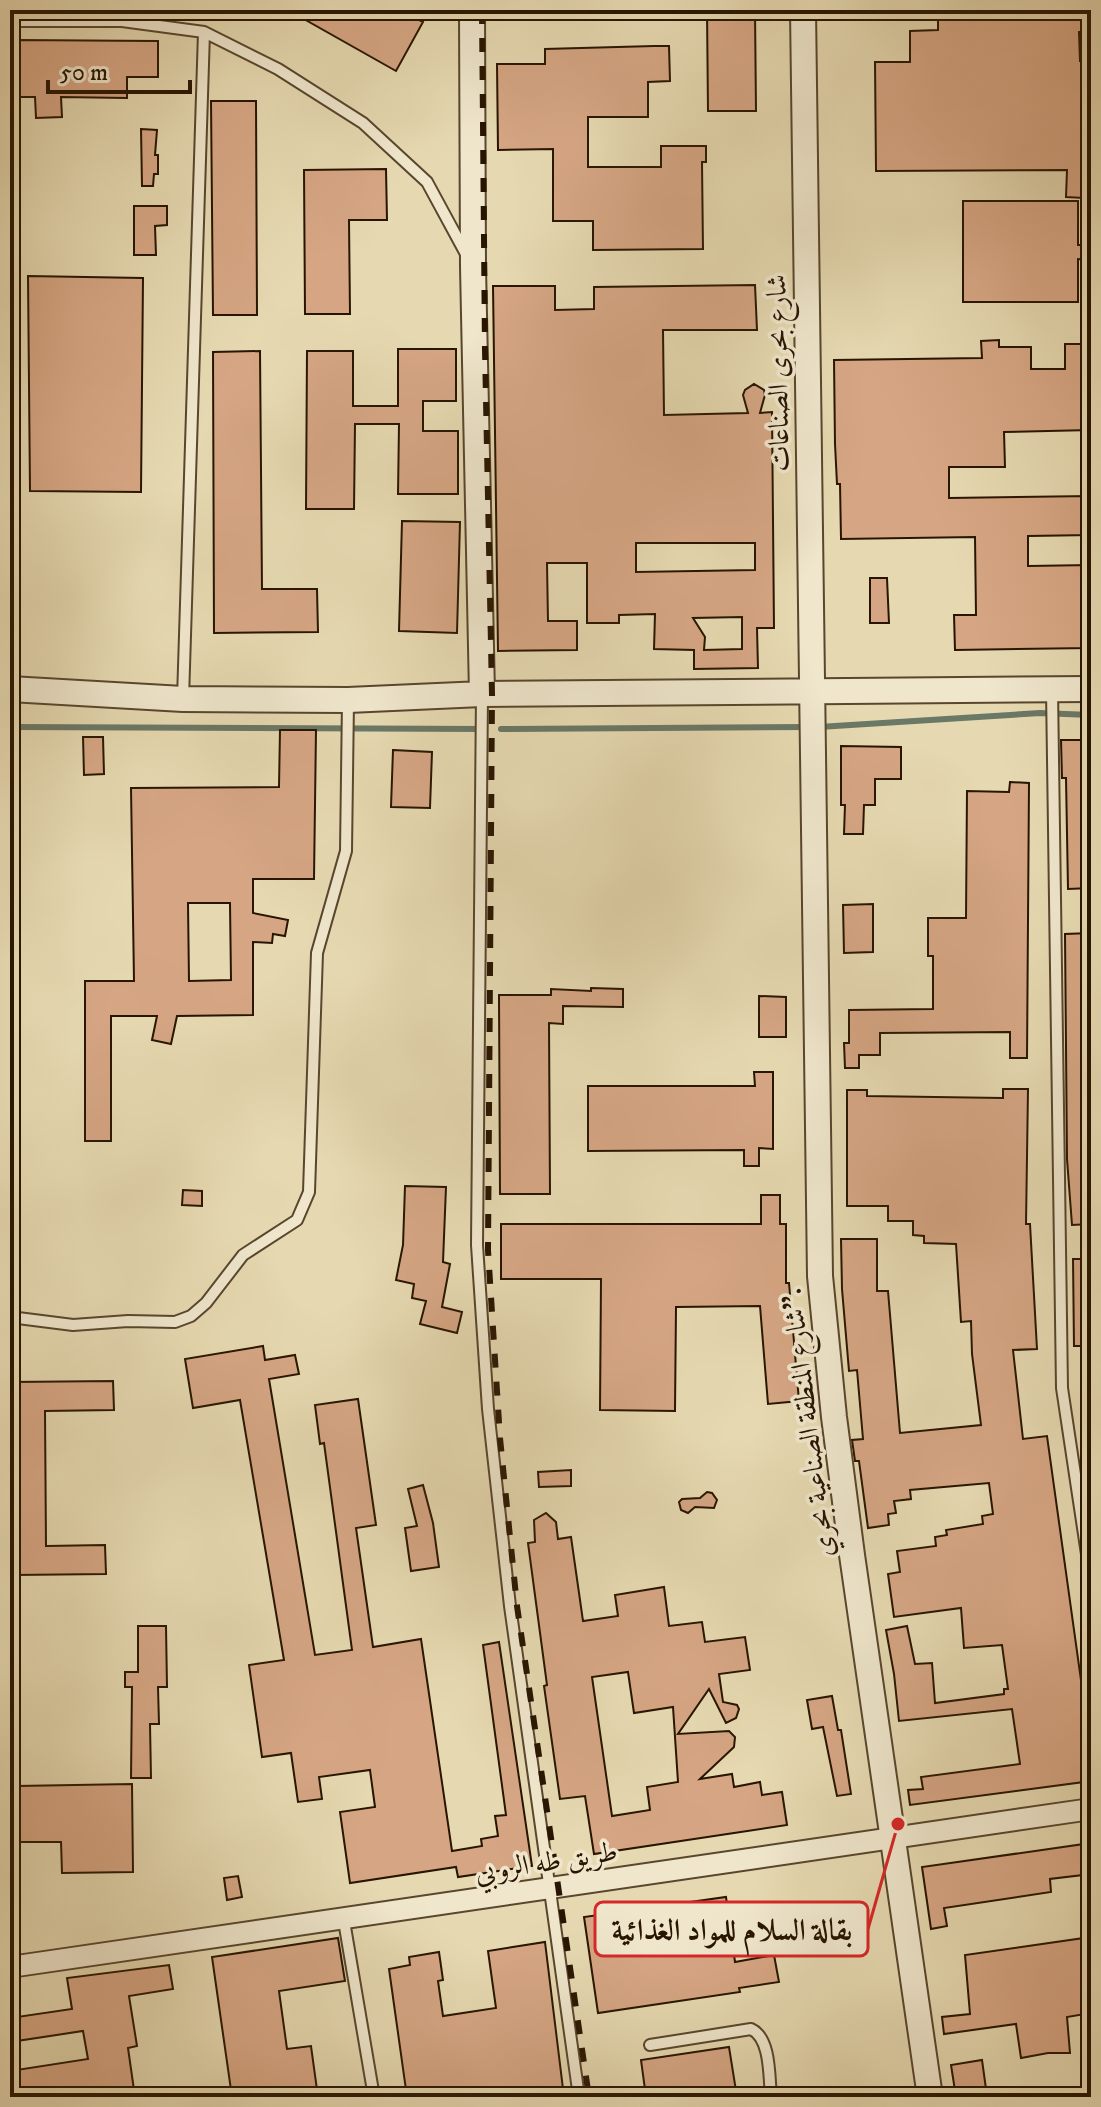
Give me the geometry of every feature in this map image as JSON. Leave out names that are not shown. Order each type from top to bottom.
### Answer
[{"type":"street","points":[[472,10],[473,267],[482,694]]},
{"type":"street","name":"شارع بحرى الصناعات","points":[[803,10],[813,727]]},
{"type":"street","points":[[10,689],[348,710],[482,694],[813,691],[1052,698],[1091,689]]},
{"type":"street","name":"شارع المنطقة الصناعية بحري\".","points":[[813,727],[820,1276],[834,1417],[930,2097]]},
{"type":"street","name":"طريق طه الروبي","points":[[10,1967],[344,1921],[1091,1809]]},
{"type":"lane","points":[[10,21],[122,21],[204,32],[278,69],[363,123],[427,182],[473,267]]},
{"type":"lane","points":[[183,699],[204,32]]},
{"type":"lane","points":[[482,694],[477,1245],[494,1477],[579,2097]]},
{"type":"lane","points":[[1052,698],[1062,1388],[1091,1581]]},
{"type":"lane","points":[[10,1317],[73,1325],[175,1322],[191,1316],[206,1303],[243,1255],[297,1220],[309,1192],[317,953],[346,851],[348,710]]},
{"type":"lane","points":[[344,1921],[374,2097]]},
{"type":"lane","points":[[650,2045],[751,2029],[758,2032],[764,2042],[771,2097]]},
{"type":"building","points":[[288,10],[401,10],[423,22],[396,71]]},
{"type":"building","points":[[707,10],[755,10],[756,111],[708,111]]},
{"type":"building","points":[[938,10],[1089,10],[1090,32],[1079,32],[1080,61],[1091,61],[1091,170],[1084,170],[1084,198],[1066,197],[1067,170],[876,171],[875,62],[910,62],[910,31],[938,30]]},
{"type":"building","points":[[17,40],[158,41],[158,77],[127,77],[127,98],[61,97],[62,117],[36,118],[35,97],[17,97]]},
{"type":"building","points":[[669,46],[670,81],[648,82],[648,117],[588,117],[588,167],[661,167],[661,146],[706,146],[706,162],[702,162],[703,249],[593,250],[593,221],[553,221],[553,149],[498,150],[497,64],[545,64],[545,49]]},
{"type":"building","points":[[211,101],[256,101],[257,315],[213,315]]},
{"type":"building","points":[[141,129],[157,130],[155,155],[158,155],[158,174],[154,174],[153,186],[142,186]]},
{"type":"building","points":[[386,169],[387,220],[349,220],[350,314],[305,314],[304,170]]},
{"type":"building","points":[[963,201],[1078,201],[1078,245],[1091,245],[1091,260],[1078,259],[1078,302],[963,302]]},
{"type":"building","points":[[134,206],[167,206],[167,225],[155,226],[156,255],[134,255]]},
{"type":"building","points":[[28,276],[143,278],[141,492],[30,491]]},
{"type":"building","points":[[755,285],[757,330],[663,330],[664,415],[748,413],[743,395],[754,384],[764,390],[760,413],[772,412],[774,628],[757,628],[758,668],[694,669],[694,650],[654,649],[655,614],[619,615],[619,623],[587,623],[587,563],[547,563],[548,621],[577,621],[577,650],[498,651],[493,286],[555,286],[555,310],[594,309],[594,287]],"holes":[[[636,543],[755,543],[755,570],[636,572]],[[742,617],[742,649],[704,650],[705,637],[693,618]]]},
{"type":"building","points":[[999,340],[999,347],[1031,347],[1031,369],[1065,369],[1065,344],[1091,344],[1091,430],[1004,432],[1005,467],[949,467],[949,498],[1091,496],[1091,535],[1028,536],[1028,566],[1091,565],[1091,648],[955,650],[954,615],[976,615],[975,537],[841,539],[834,360],[982,358],[981,341]]},
{"type":"building","points":[[398,349],[456,349],[456,401],[423,401],[423,431],[458,431],[458,494],[398,494],[399,424],[355,424],[354,509],[306,509],[307,351],[353,351],[353,406],[398,406]]},
{"type":"building","points":[[260,351],[262,589],[317,589],[318,632],[214,633],[213,352]]},
{"type":"building","points":[[402,521],[460,522],[457,633],[399,631]]},
{"type":"building","points":[[870,578],[887,578],[889,623],[870,623]]},
{"type":"building","points":[[280,730],[316,730],[314,879],[253,879],[253,913],[288,920],[285,936],[273,934],[272,943],[253,942],[253,1015],[177,1016],[171,1044],[152,1040],[157,1016],[111,1016],[111,1141],[85,1141],[85,981],[134,981],[131,788],[279,787]],"holes":[[[188,903],[230,903],[231,980],[189,981]]]},
{"type":"building","points":[[83,737],[103,737],[104,774],[84,775]]},
{"type":"building","points":[[1061,740],[1091,740],[1091,888],[1068,889],[1066,778],[1062,778]]},
{"type":"building","points":[[841,746],[901,747],[901,779],[875,779],[875,805],[864,805],[863,834],[844,834]]},
{"type":"building","points":[[393,750],[432,752],[430,808],[391,807]]},
{"type":"building","points":[[1010,782],[1029,783],[1027,1058],[1010,1058],[1010,1032],[880,1033],[880,1055],[859,1055],[859,1068],[845,1068],[844,1043],[849,1043],[849,1010],[933,1009],[933,956],[928,956],[928,918],[966,918],[967,791],[1009,792]]},
{"type":"building","points":[[873,904],[873,952],[844,953],[843,905]]},
{"type":"building","points":[[1091,933],[1091,1224],[1072,1225],[1067,1159],[1065,934]]},
{"type":"building","points":[[591,988],[623,989],[623,1007],[563,1006],[563,1024],[549,1023],[550,1194],[500,1194],[499,995],[551,995],[551,989],[591,991]]},
{"type":"building","points":[[759,996],[786,997],[786,1037],[759,1037]]},
{"type":"building","points":[[754,1072],[773,1072],[773,1149],[759,1148],[759,1166],[744,1166],[744,1150],[588,1151],[588,1086],[755,1086]]},
{"type":"building","points":[[1003,1089],[1028,1089],[1026,1224],[1030,1224],[1037,1349],[1013,1350],[1023,1439],[1047,1436],[1091,1752],[1091,1781],[910,1805],[908,1790],[923,1789],[921,1777],[1020,1764],[1012,1709],[899,1721],[886,1630],[907,1626],[915,1664],[932,1663],[935,1703],[1004,1694],[1004,1689],[1008,1689],[1002,1645],[964,1648],[961,1608],[894,1617],[888,1574],[900,1572],[897,1551],[936,1546],[935,1537],[947,1535],[946,1530],[983,1524],[982,1516],[993,1514],[989,1483],[910,1490],[911,1499],[894,1501],[896,1513],[888,1514],[889,1525],[868,1528],[859,1461],[855,1461],[852,1440],[863,1439],[857,1370],[849,1371],[841,1239],[877,1239],[877,1291],[888,1291],[900,1433],[981,1425],[971,1321],[961,1322],[956,1244],[924,1243],[924,1236],[913,1235],[913,1221],[888,1221],[888,1206],[847,1206],[847,1090],[867,1090],[867,1096],[1003,1098]]},
{"type":"building","points":[[405,1186],[446,1187],[443,1262],[450,1264],[442,1307],[462,1312],[457,1333],[420,1324],[426,1301],[412,1298],[414,1284],[396,1280],[403,1245]]},
{"type":"building","points":[[183,1190],[202,1191],[202,1206],[182,1205]]},
{"type":"building","points":[[761,1195],[780,1195],[780,1224],[786,1224],[786,1283],[789,1283],[799,1401],[768,1404],[760,1306],[676,1307],[675,1411],[600,1410],[601,1279],[501,1279],[501,1224],[761,1224]]},
{"type":"building","points":[[1073,1259],[1091,1259],[1091,1346],[1074,1346]]},
{"type":"building","points":[[263,1346],[265,1360],[295,1355],[299,1374],[269,1379],[315,1655],[352,1650],[324,1443],[320,1444],[315,1405],[358,1399],[376,1525],[356,1528],[373,1647],[421,1639],[452,1851],[482,1846],[481,1839],[498,1836],[495,1816],[506,1815],[483,1645],[499,1642],[532,1866],[458,1877],[456,1867],[350,1883],[340,1812],[375,1807],[370,1770],[319,1777],[322,1799],[298,1802],[291,1753],[262,1757],[249,1665],[284,1660],[240,1400],[193,1408],[185,1359]]},
{"type":"building","points":[[113,1381],[114,1410],[45,1411],[46,1546],[105,1545],[106,1574],[14,1575],[14,1535],[18,1535],[17,1487],[12,1487],[11,1472],[17,1472],[11,1382]]},
{"type":"building","points":[[571,1470],[571,1486],[539,1487],[538,1472]]},
{"type":"building","points":[[423,1485],[433,1523],[439,1567],[411,1571],[405,1528],[417,1526],[408,1489]]},
{"type":"building","points":[[707,1492],[717,1500],[714,1508],[695,1507],[688,1513],[681,1510],[679,1502],[682,1499],[700,1498]]},
{"type":"building","points":[[546,1513],[556,1522],[558,1539],[571,1537],[583,1621],[618,1616],[615,1595],[664,1587],[669,1626],[702,1622],[705,1642],[745,1637],[750,1670],[719,1674],[723,1702],[737,1705],[736,1718],[726,1723],[709,1689],[678,1734],[729,1731],[735,1737],[734,1747],[700,1779],[732,1774],[734,1787],[760,1782],[762,1795],[782,1792],[787,1825],[594,1854],[585,1796],[560,1799],[528,1543],[535,1542],[534,1520]],"holes":[[[628,1672],[634,1713],[673,1707],[678,1782],[647,1787],[650,1810],[612,1816],[592,1677]]]},
{"type":"building","points":[[138,1626],[166,1626],[167,1687],[158,1687],[159,1724],[150,1724],[151,1778],[131,1778],[132,1687],[125,1687],[125,1672],[138,1672]]},
{"type":"building","points":[[832,1696],[851,1794],[837,1796],[823,1727],[812,1729],[807,1700]]},
{"type":"building","points":[[132,1784],[133,1872],[62,1873],[61,1842],[18,1842],[17,1786]]},
{"type":"building","points":[[1091,1843],[1091,1874],[1050,1879],[1051,1892],[944,1908],[947,1926],[931,1929],[922,1867]]},
{"type":"building","points":[[238,1876],[242,1897],[227,1900],[224,1878]]},
{"type":"building","points":[[726,1897],[735,1962],[774,1955],[779,1982],[739,1988],[740,1992],[598,2013],[584,1917]]},
{"type":"building","points":[[1091,1937],[1091,2013],[1067,2017],[1070,2053],[1021,2058],[1016,2024],[944,2034],[942,2017],[970,2014],[965,1955]]},
{"type":"building","points":[[338,1938],[345,1981],[279,1991],[287,2049],[311,2046],[318,2097],[232,2097],[212,1957]]},
{"type":"building","points":[[545,1942],[564,2097],[407,2097],[389,1969],[410,1965],[409,1957],[439,1952],[443,1980],[438,1981],[443,2016],[496,2008],[488,1951]]},
{"type":"building","points":[[169,1965],[173,1989],[129,1996],[137,2046],[128,2048],[135,2097],[10,2097],[10,2071],[88,2059],[83,2031],[10,2042],[10,2018],[72,2009],[67,1978]]},
{"type":"building","points":[[729,2047],[737,2097],[646,2097],[641,2060]]},
{"type":"building","points":[[982,2060],[987,2096],[956,2097],[951,2065]]},
{"type":"waterway","points":[[819,727],[1040,713],[1091,715]]},
{"type":"waterway","points":[[10,727],[484,729]]},
{"type":"waterway","points":[[501,729],[808,727]]},
{"type":"railway","points":[[482,10],[492,694],[488,1250],[500,1438],[517,1606],[589,2097]]},
{"type":"place","name":"بقالة السلام للمواد الغذائية","points":[[898,1824]]}]
